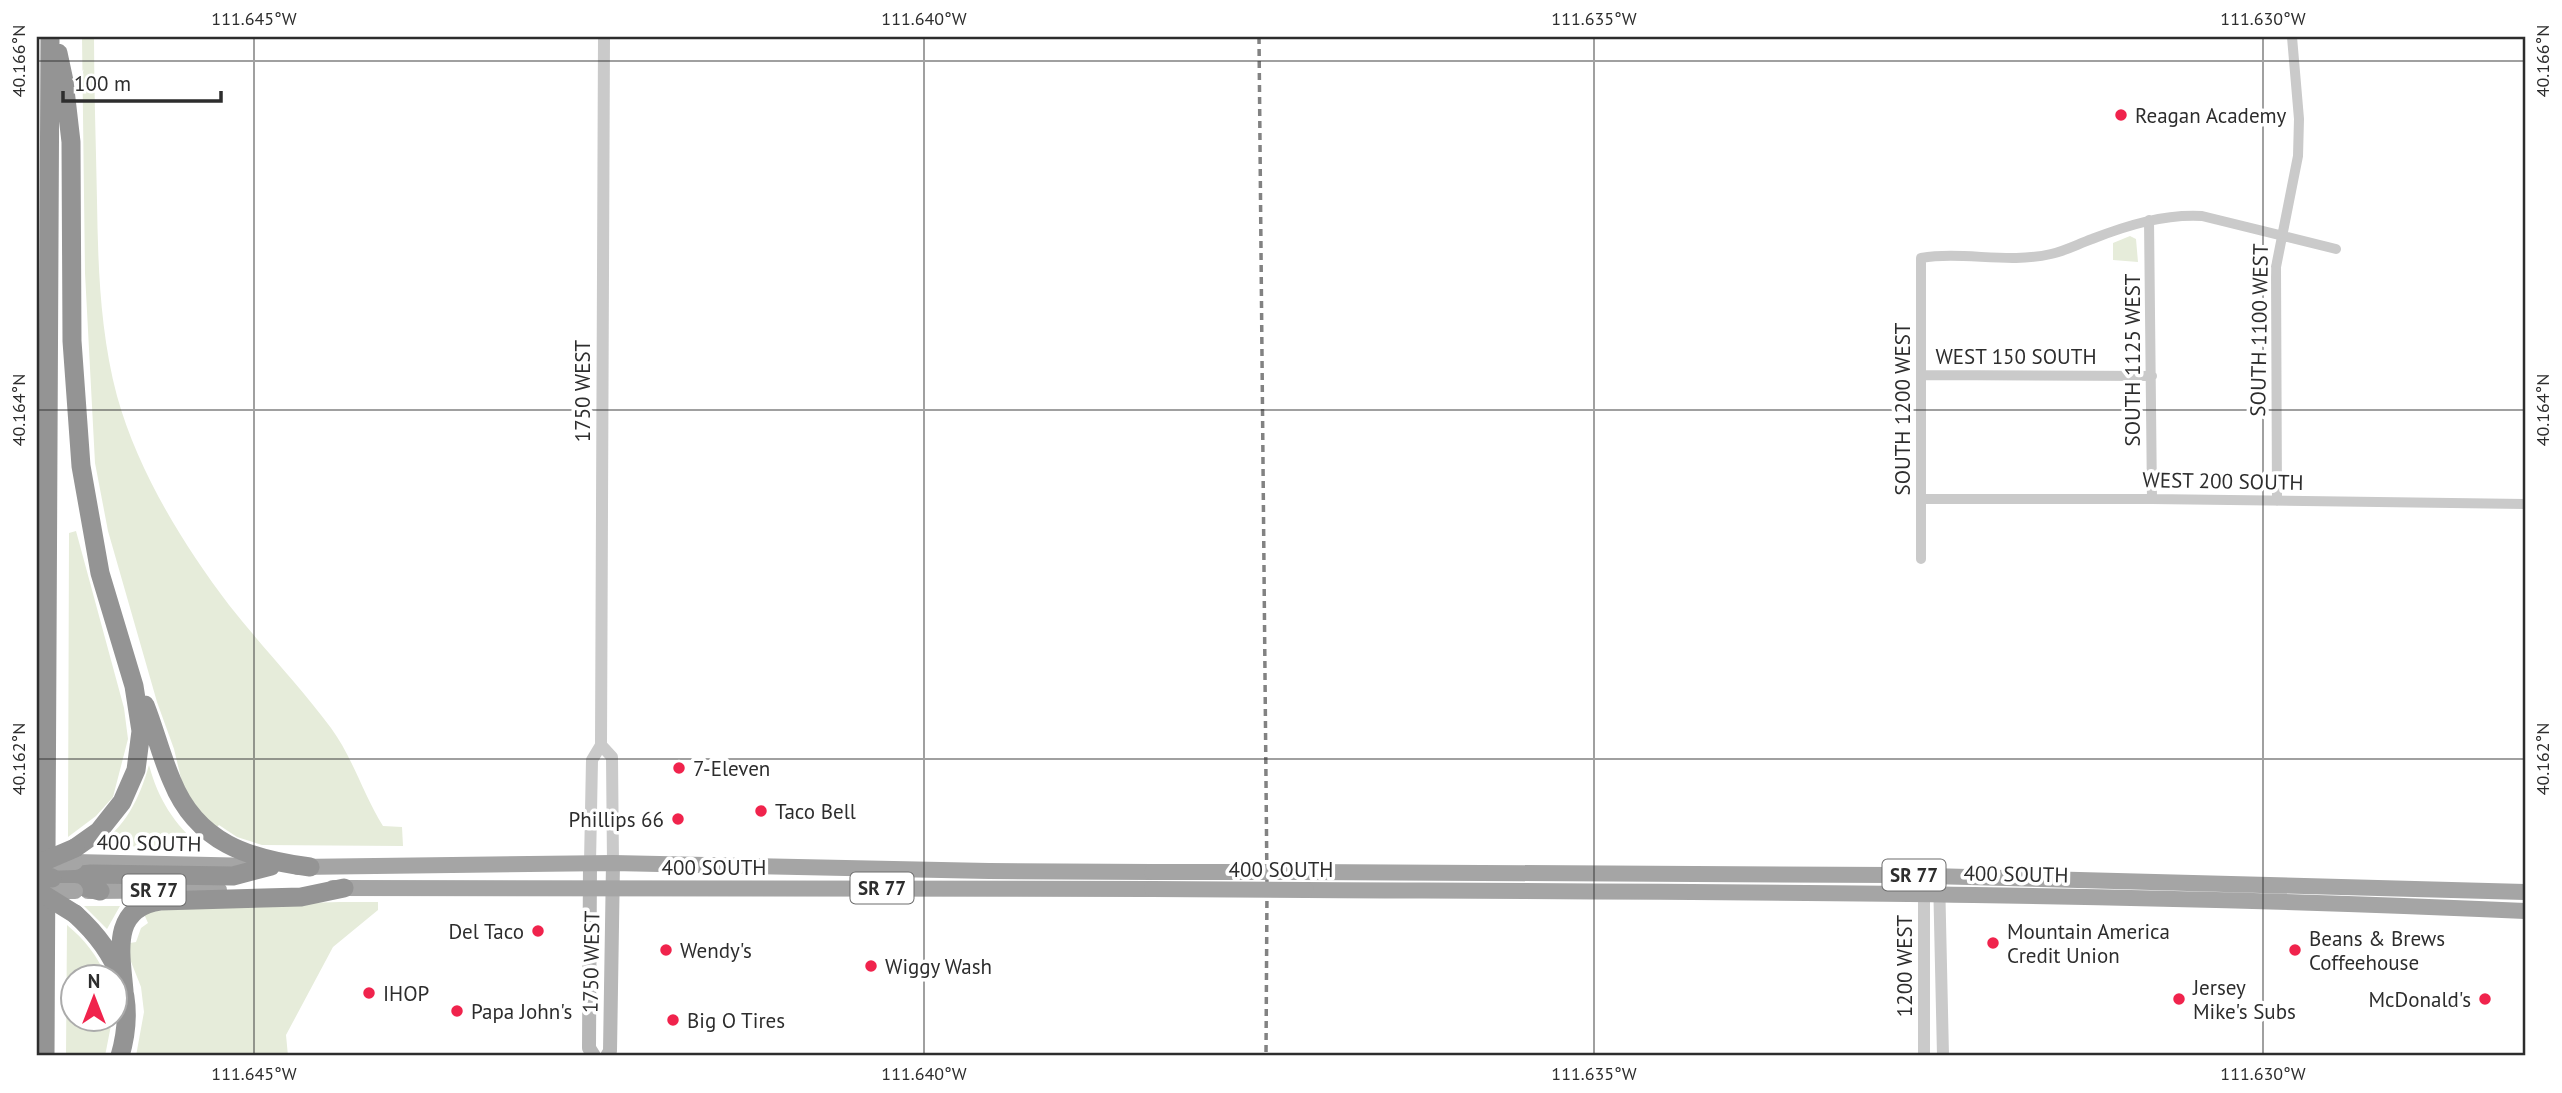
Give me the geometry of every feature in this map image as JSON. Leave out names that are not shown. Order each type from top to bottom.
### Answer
[{"type":"highway","points":[[51,37],[64,81],[71,142],[72,360],[81,466],[100,573],[134,686],[141,741],[134,780],[75,872]]},
{"type":"highway","points":[[45,1056],[51,37]]},
{"type":"highway","points":[[134,686],[151,719],[176,791],[189,813],[204,830],[221,842],[248,853],[310,867]]},
{"type":"highway","points":[[39,877],[75,872],[233,876],[271,866]]},
{"type":"highway","points":[[39,877],[75,872],[100,891]]},
{"type":"highway","points":[[39,877],[97,935],[114,964]]},
{"type":"highway","points":[[123,964],[121,935],[130,916],[146,904],[160,901],[301,897],[344,888]]},
{"type":"highway","points":[[120,1056],[124,1034]]},
{"type":"main road","name":"1750 WEST","points":[[590,863],[589,1048],[594,1056]]},
{"type":"main road","name":"400 SOUTH","points":[[271,866],[613,863],[1152,872],[1931,876],[2525,892]]},
{"type":"main road","name":"1750 WEST","points":[[607,1056],[610,1051],[613,863]]},
{"type":"main road","name":"400 SOUTH","points":[[100,891],[612,888],[1931,893],[2525,911]]},
{"type":"street","name":"1750 WEST","points":[[590,863],[592,760],[601,746],[604,37]]},
{"type":"street","name":"SOUTH 1100 WEST","points":[[2277,501],[2276,267],[2280,235],[2298,156],[2299,119],[2292,37]]},
{"type":"street","points":[[2148,220],[2202,216],[2336,248]]},
{"type":"street","name":"SOUTH 1200 WEST","points":[[1921,559],[1921,258],[1938,255],[2025,257],[2052,254],[2102,234],[2148,220]]},
{"type":"street","name":"SOUTH 1125 WEST","points":[[2148,220],[2152,499]]},
{"type":"street","name":"WEST 150 SOUTH","points":[[1922,375],[2152,376]]},
{"type":"street","name":"WEST 200 SOUTH","points":[[1921,499],[2525,504]]},
{"type":"street","name":"1750 WEST","points":[[601,746],[612,758],[613,863]]},
{"type":"street","name":"1200 WEST","points":[[1924,1056],[1931,876]]},
{"type":"street","name":"1200 WEST","points":[[1931,893],[1943,1056]]},
{"type":"green space","points":[[82,37],[94,37],[98,250],[103,323],[117,396],[137,452],[163,505],[195,557],[229,605],[331,728],[346,751],[383,826],[402,827],[403,846],[262,845],[237,837],[219,825],[215,829],[185,795],[174,749],[157,702],[108,531],[95,463],[85,273]]},
{"type":"green space","points":[[2130,236],[2136,239],[2138,262],[2113,260],[2113,243]]},
{"type":"green space","points":[[76,531],[124,708],[128,739],[113,797],[96,816],[68,837],[69,533]]},
{"type":"green space","points":[[149,765],[168,810],[201,847],[95,846],[115,831],[130,812]]},
{"type":"green space","points":[[378,902],[378,910],[333,947],[286,1035],[288,1056],[136,1056],[144,1012],[141,987],[124,944],[136,942],[141,928],[148,923],[144,914],[206,906]]},
{"type":"green space","points":[[84,906],[120,906],[107,929]]},
{"type":"green space","points":[[67,925],[90,948],[100,964],[67,964]]},
{"type":"green space","points":[[66,1034],[109,1034],[105,1056],[66,1056]]},
{"type":"railway","points":[[1259,37],[1267,887],[1266,1056]]},
{"type":"place","name":"Reagan Academy","points":[[2121,115]]},
{"type":"place","name":"7-Eleven","points":[[679,768]]},
{"type":"place","name":"Taco Bell","points":[[761,811]]},
{"type":"place","name":"Phillips 66","points":[[678,819]]},
{"type":"place","name":"Del Taco","points":[[538,931]]},
{"type":"place","name":"Mountain America Credit Union","points":[[1993,943]]},
{"type":"place","name":"Wendy's","points":[[666,950]]},
{"type":"place","name":"Beans & Brews Coffeehouse","points":[[2295,950]]},
{"type":"place","name":"Wiggy Wash","points":[[871,966]]},
{"type":"place","name":"IHOP","points":[[369,993]]},
{"type":"place","name":"Jersey Mike's Subs","points":[[2179,999]]},
{"type":"place","name":"McDonald's","points":[[2485,999]]},
{"type":"place","name":"Papa John's","points":[[457,1011]]},
{"type":"place","name":"Big O Tires","points":[[673,1020]]}]
